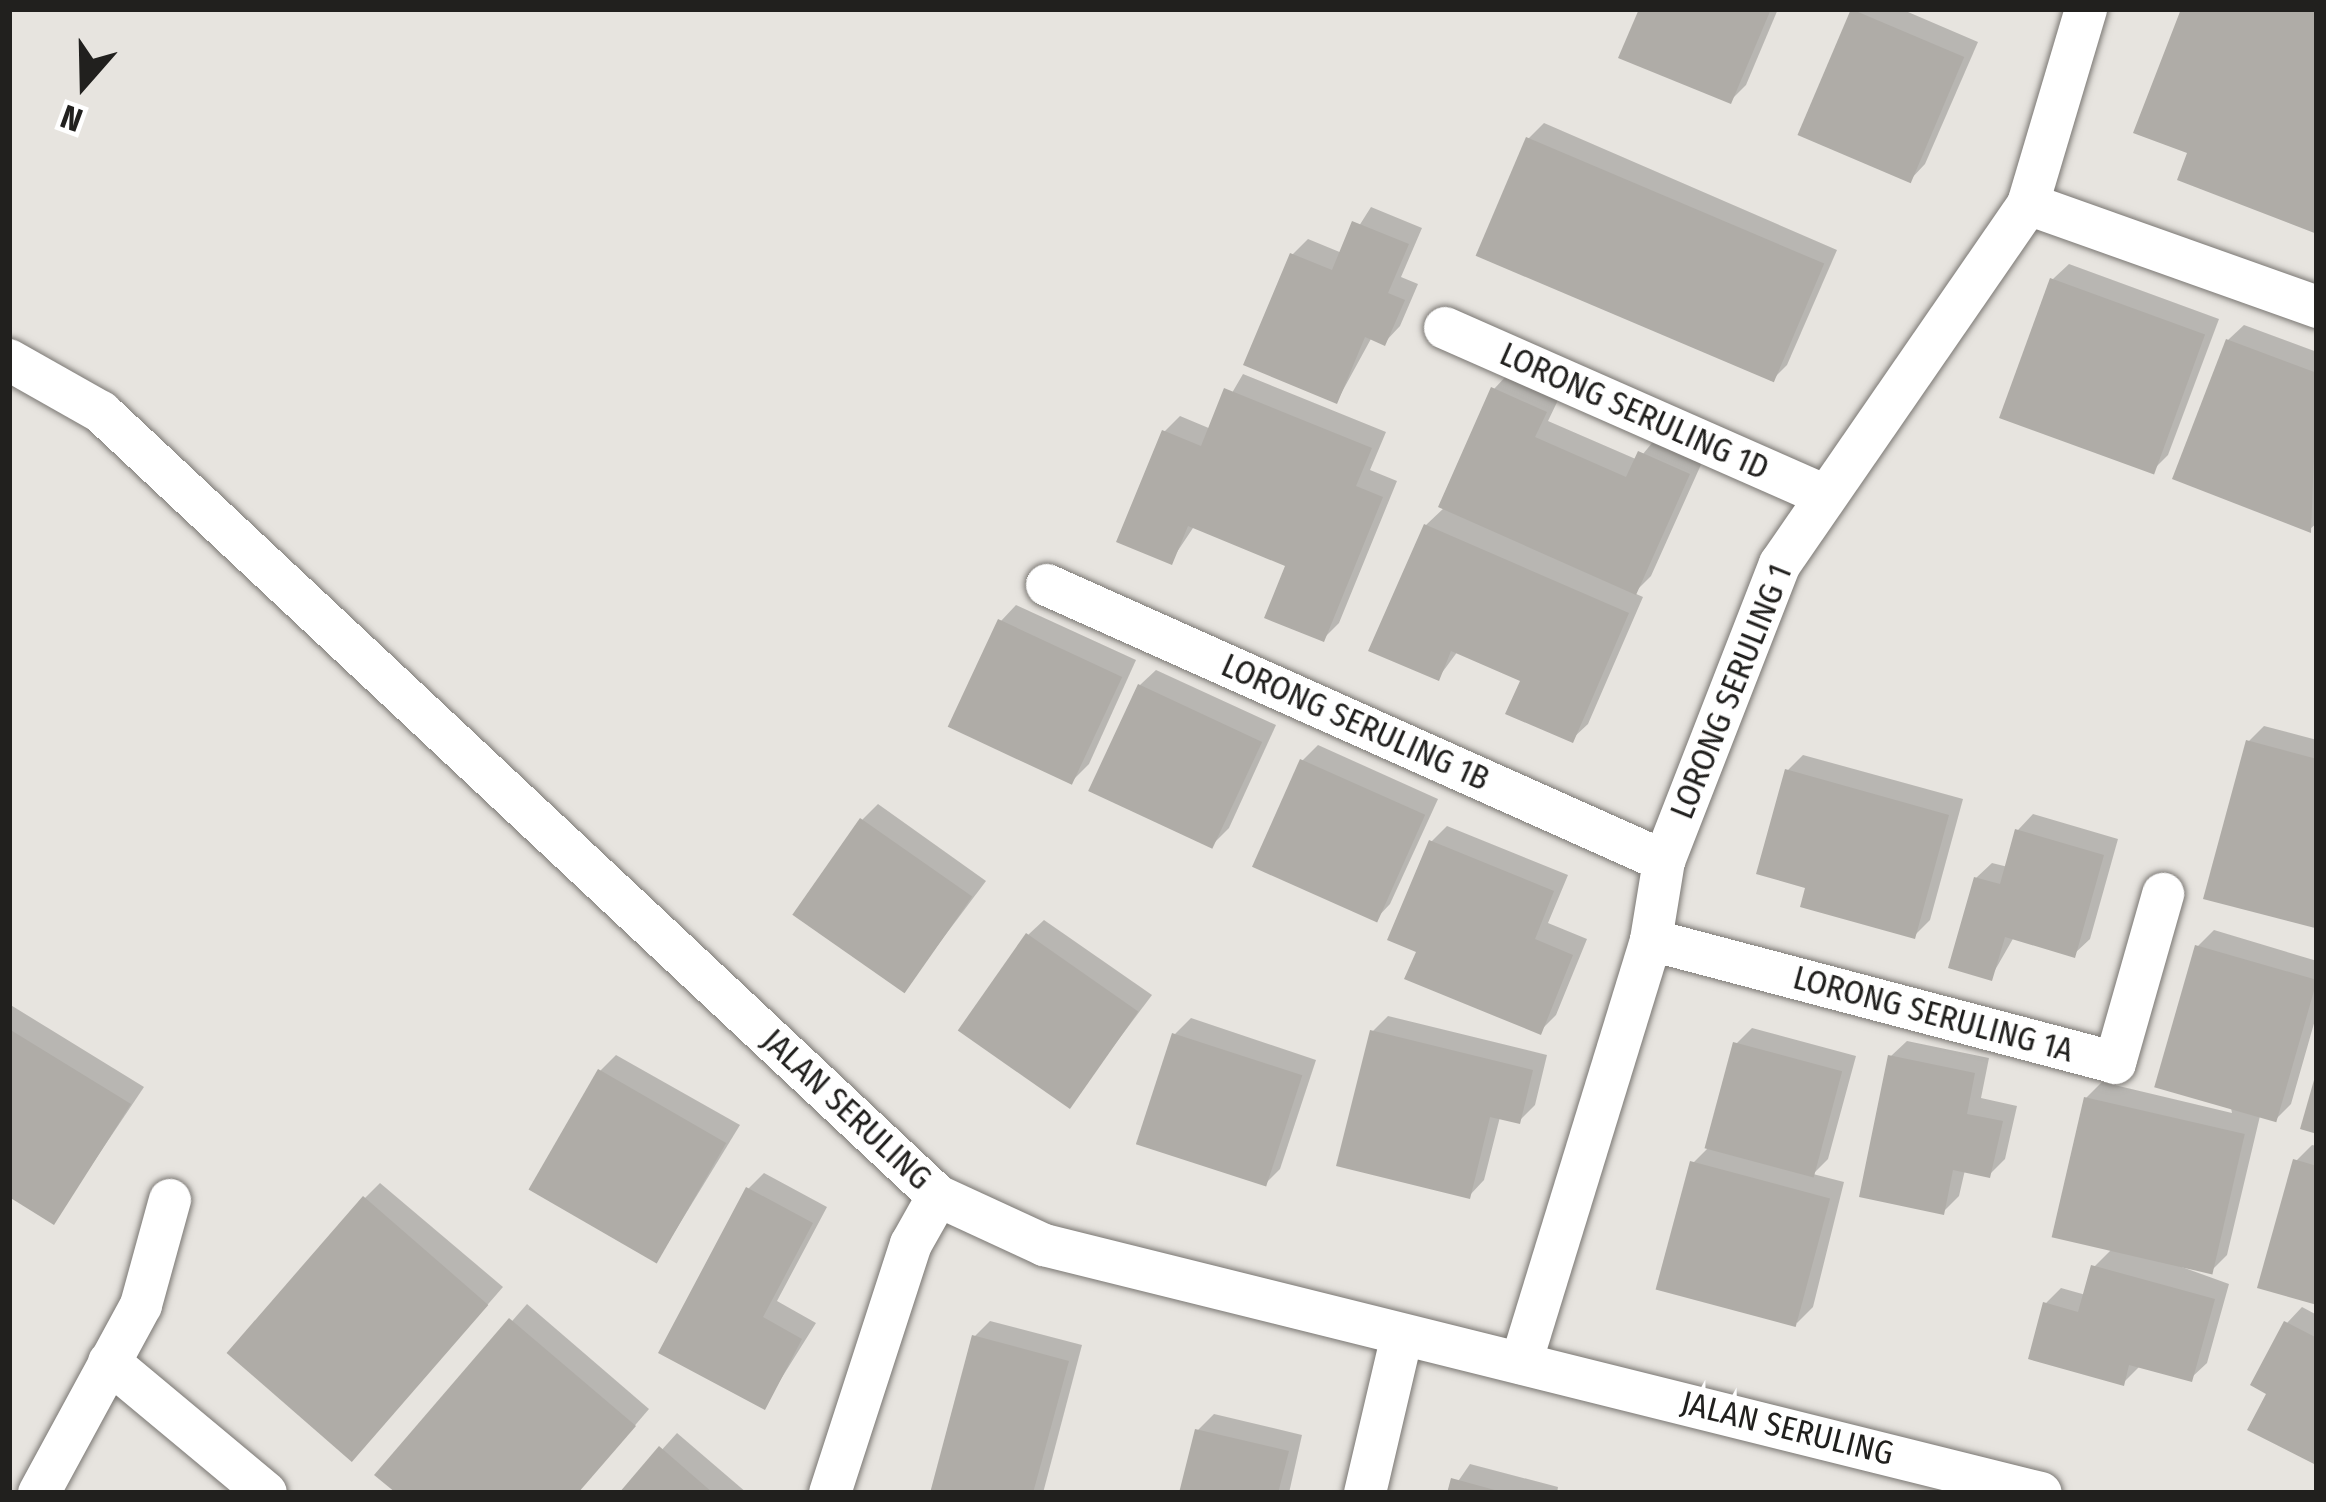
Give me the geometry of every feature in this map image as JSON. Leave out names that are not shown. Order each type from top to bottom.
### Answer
[{"type":"street","name":"LORONG SERULING 1","points":[[1521,1363],[1651,940],[1664,861],[1780,563],[1822,496],[2028,205],[2071,14]]},
{"type":"street","points":[[2028,205],[2317,307]]},
{"type":"street","name":"LORONG SERULING 1D","points":[[1445,328],[1822,496]]},
{"type":"street","name":"JALAN SERULING","points":[[9,360],[101,412],[938,1196],[1044,1245],[1521,1363],[1909,1476],[2042,1493]]},
{"type":"street","name":"LORONG SERULING 1B","points":[[1047,585],[1664,861]]},
{"type":"street","name":"LORONG SERULING 1A","points":[[1651,940],[2115,1063],[2163,893]]},
{"type":"street","points":[[830,1493],[910,1244],[938,1196]]},
{"type":"street","points":[[39,1493],[141,1305],[170,1200]]},
{"type":"street","points":[[1365,1493],[1402,1336]]},
{"type":"street","points":[[110,1362],[266,1493]]},
{"type":"building","points":[[1639,9],[1771,9],[1731,104],[1618,58]]},
{"type":"building","points":[[1851,9],[1964,57],[1911,183],[1797,135]]},
{"type":"building","points":[[2181,9],[2317,9],[2317,234],[2177,180],[2187,153],[2133,133]]},
{"type":"building","points":[[1526,137],[1824,264],[1774,382],[1476,256]]},
{"type":"building","points":[[1352,221],[1409,244],[1388,293],[1405,300],[1385,346],[1365,337],[1337,404],[1243,365],[1290,253],[1332,270]]},
{"type":"building","points":[[2050,278],[2205,334],[2154,474],[1999,418]]},
{"type":"building","points":[[2226,339],[2317,373],[2311,533],[2172,479]]},
{"type":"building","points":[[1491,387],[1547,412],[1535,437],[1626,477],[1638,451],[1690,474],[1636,595],[1438,507]]},
{"type":"building","points":[[1224,388],[1372,448],[1356,486],[1383,497],[1324,642],[1264,618],[1285,566],[1188,526],[1172,565],[1116,542],[1162,430],[1201,446]]},
{"type":"building","points":[[1424,524],[1629,613],[1573,743],[1505,714],[1520,681],[1451,651],[1439,681],[1368,651]]},
{"type":"building","points":[[998,619],[1122,677],[1072,785],[948,727]]},
{"type":"building","points":[[1138,684],[1262,742],[1212,849],[1088,791]]},
{"type":"building","points":[[2246,740],[2317,759],[2315,928],[2203,899]]},
{"type":"building","points":[[1300,759],[1425,815],[1377,923],[1252,867]]},
{"type":"building","points":[[1785,769],[1949,815],[1915,939],[1800,907],[1805,888],[1756,874]]},
{"type":"building","points":[[860,818],[972,897],[905,993],[792,915]]},
{"type":"building","points":[[2015,829],[2104,855],[2075,958],[2005,937],[1992,981],[1948,968],[1974,877],[2000,884]]},
{"type":"building","points":[[1429,840],[1554,891],[1535,939],[1573,955],[1541,1035],[1404,979],[1416,952],[1387,940]]},
{"type":"building","points":[[1026,933],[1138,1012],[1070,1109],[958,1030]]},
{"type":"building","points":[[2195,945],[2317,980],[2276,1122],[2154,1087]]},
{"type":"building","points":[[9,1029],[131,1104],[54,1225],[9,1197]]},
{"type":"building","points":[[1370,1030],[1533,1070],[1520,1124],[1490,1117],[1470,1199],[1336,1166]]},
{"type":"building","points":[[1172,1033],[1302,1075],[1266,1187],[1136,1144]]},
{"type":"building","points":[[1733,1042],[1842,1071],[1814,1177],[1705,1148]]},
{"type":"building","points":[[1888,1055],[1975,1073],[1967,1114],[2003,1121],[1990,1178],[1953,1170],[1944,1215],[1859,1197]]},
{"type":"building","points":[[598,1069],[726,1143],[657,1263],[528,1189]]},
{"type":"building","points":[[2317,1073],[2317,1134],[2300,1129]]},
{"type":"building","points":[[2084,1097],[2245,1134],[2212,1274],[2052,1237]]},
{"type":"building","points":[[2293,1159],[2317,1166],[2317,1305],[2257,1288]]},
{"type":"building","points":[[1690,1161],[1830,1199],[1796,1327],[1656,1289]]},
{"type":"building","points":[[746,1187],[813,1223],[763,1317],[802,1339],[765,1410],[658,1353]]},
{"type":"building","points":[[363,1196],[488,1305],[352,1462],[227,1353]]},
{"type":"building","points":[[2091,1265],[2215,1299],[2192,1382],[2129,1365],[2124,1386],[2028,1359],[2043,1302],[2078,1312]]},
{"type":"building","points":[[509,1318],[636,1426],[578,1493],[396,1493],[374,1475]]},
{"type":"building","points":[[2284,1321],[2317,1338],[2316,1465],[2247,1430],[2266,1394],[2250,1385]]},
{"type":"building","points":[[972,1335],[1069,1361],[1033,1493],[930,1493]]},
{"type":"building","points":[[1195,1429],[1289,1451],[1278,1493],[1179,1493]]},
{"type":"building","points":[[659,1446],[713,1493],[619,1493]]},
{"type":"building","points":[[1451,1478],[1502,1492],[1502,1493],[1447,1493]]}]
